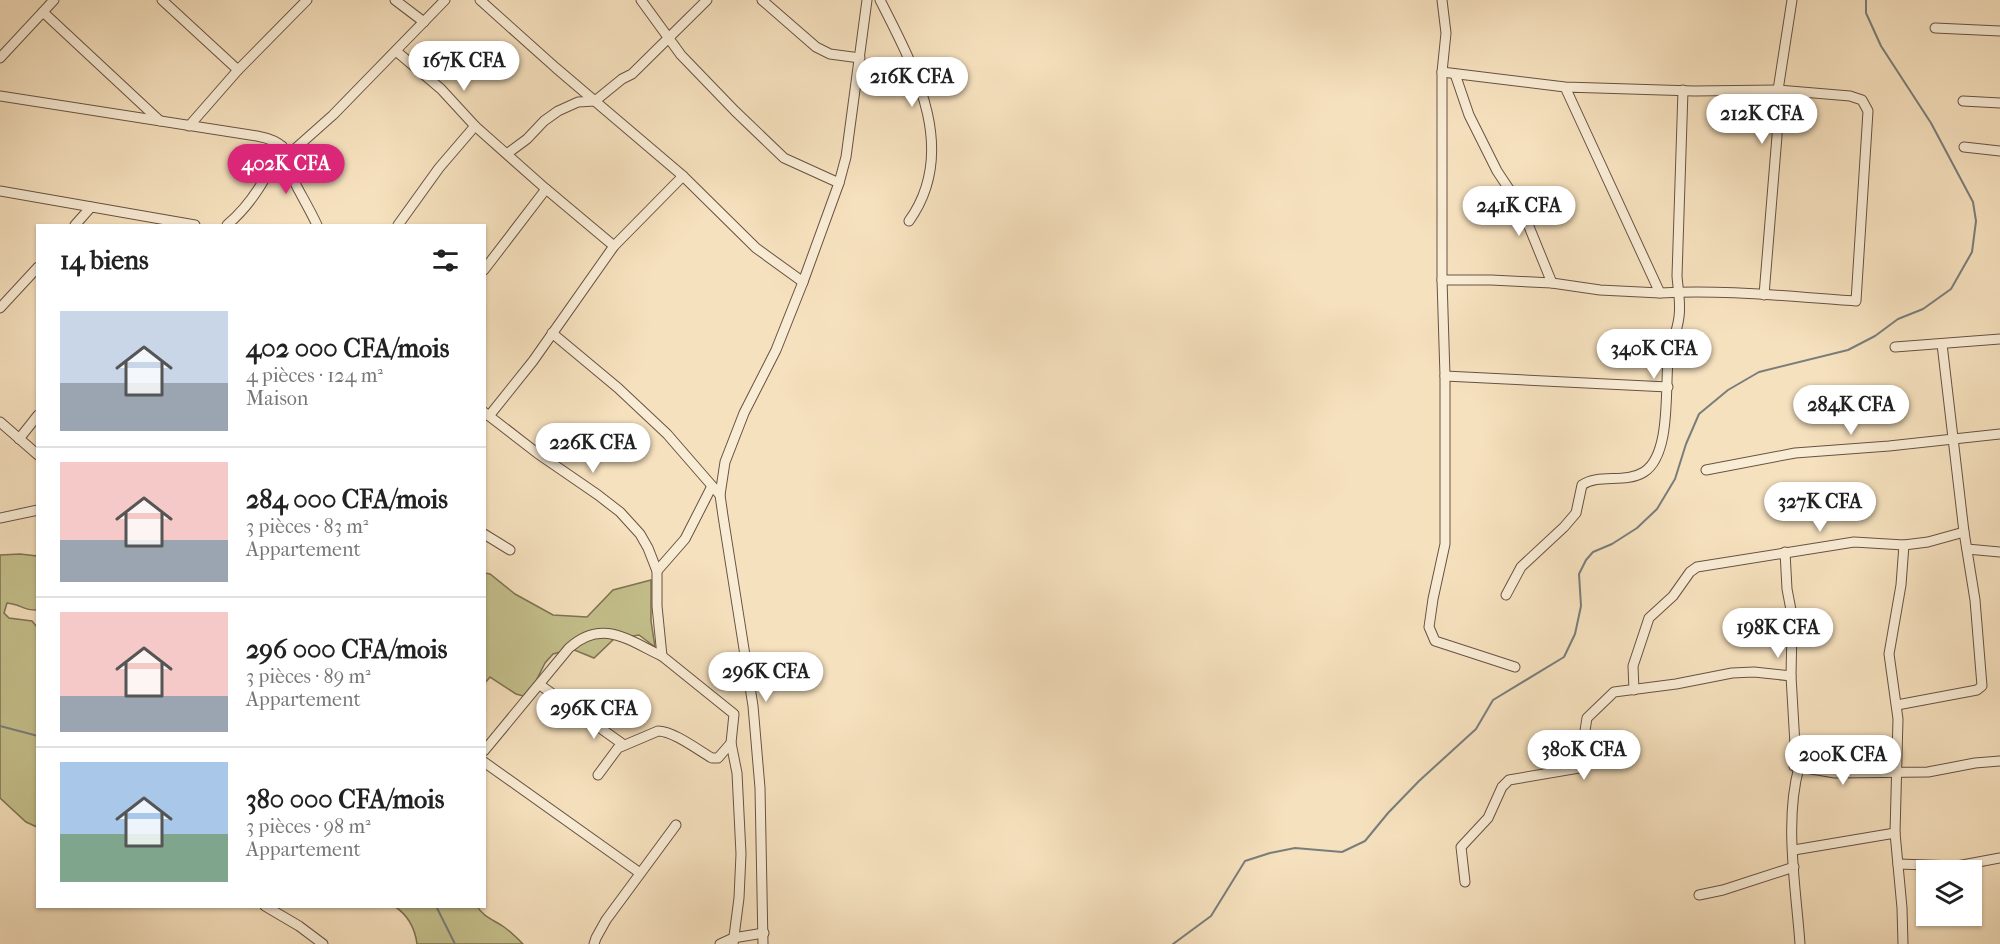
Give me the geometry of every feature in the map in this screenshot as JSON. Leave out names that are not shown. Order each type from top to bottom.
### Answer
[{"type":"street","points":[[0,58],[54,0]]},
{"type":"street","points":[[162,0],[238,70]]},
{"type":"street","points":[[395,0],[424,22]]},
{"type":"street","points":[[288,155],[333,115],[444,0]]},
{"type":"street","points":[[480,0],[683,176],[756,248],[803,282]]},
{"type":"street","points":[[641,0],[681,55],[784,158],[839,183]]},
{"type":"street","points":[[508,153],[527,140],[544,121],[558,111],[578,102],[595,100],[632,74],[707,0]]},
{"type":"street","points":[[762,0],[816,47],[830,54],[860,58]]},
{"type":"street","points":[[763,944],[760,788],[753,706],[720,495],[725,462],[740,422],[776,350],[839,183],[846,157],[867,0]]},
{"type":"street","points":[[880,0],[917,76],[932,136],[932,159],[928,185],[920,206],[909,221]]},
{"type":"street","points":[[1442,0],[1446,33],[1442,72],[1445,544],[1429,627],[1435,641],[1515,667]]},
{"type":"street","points":[[1764,295],[1778,90],[1792,0]]},
{"type":"street","points":[[189,126],[238,70],[304,1]]},
{"type":"street","points":[[43,12],[160,122]]},
{"type":"street","points":[[1935,28],[2000,31]]},
{"type":"street","points":[[396,51],[441,89],[475,126],[614,246]]},
{"type":"street","points":[[1442,72],[1565,87],[1778,90],[1850,96],[1862,100],[1868,111],[1856,302],[1764,295],[1600,290],[1552,283],[1442,280]]},
{"type":"street","points":[[1455,74],[1469,115],[1497,171],[1521,207],[1552,283]]},
{"type":"street","points":[[1565,87],[1660,293]]},
{"type":"street","points":[[1506,595],[1521,567],[1576,513],[1582,485],[1589,480],[1620,480],[1643,473],[1652,465],[1658,453],[1664,428],[1668,361],[1679,316],[1677,276],[1683,90]]},
{"type":"street","points":[[0,96],[266,138],[282,146],[288,155],[296,186],[316,224]]},
{"type":"street","points":[[1963,101],[2000,103]]},
{"type":"street","points":[[399,224],[439,168],[475,126]]},
{"type":"street","points":[[228,224],[249,203],[263,183],[282,146]]},
{"type":"street","points":[[1964,147],[2000,151]]},
{"type":"street","points":[[662,656],[657,606],[657,571],[640,534],[620,512],[487,414],[533,361],[614,246],[683,176]]},
{"type":"street","points":[[486,267],[546,189]]},
{"type":"street","points":[[0,191],[189,224]]},
{"type":"street","points":[[76,224],[90,207]]},
{"type":"street","points":[[0,308],[36,269]]},
{"type":"street","points":[[552,333],[618,388],[667,434],[720,495]]},
{"type":"street","points":[[1895,347],[2000,339]]},
{"type":"street","points":[[1897,705],[1977,690],[1982,686],[1976,606],[1952,440],[1942,344]]},
{"type":"street","points":[[1445,376],[1668,387]]},
{"type":"street","points":[[19,439],[36,418]]},
{"type":"street","points":[[0,422],[36,452]]},
{"type":"street","points":[[1706,470],[1795,453],[2000,434]]},
{"type":"street","points":[[657,571],[685,539],[712,486]]},
{"type":"street","points":[[0,518],[36,510]]},
{"type":"street","points":[[1634,690],[1633,666],[1649,618],[1673,596],[1697,567],[1704,564],[1854,542],[1904,545],[1928,542],[1964,532]]},
{"type":"street","points":[[486,535],[510,550]]},
{"type":"street","points":[[1903,944],[1895,833],[1897,705],[1889,654],[1901,585],[1904,545]]},
{"type":"street","points":[[1967,549],[2000,552]]},
{"type":"street","points":[[1785,552],[1792,627],[1794,766],[1835,773],[1928,772],[2000,761]]},
{"type":"street","points":[[486,748],[569,648],[579,639],[591,633],[601,632],[620,636],[662,656],[734,714]]},
{"type":"street","points":[[1465,882],[1461,847],[1488,818],[1502,787],[1509,780],[1579,768],[1587,717],[1614,692],[1676,684],[1732,673],[1754,672],[1791,676]]},
{"type":"street","points":[[540,685],[624,745]]},
{"type":"street","points":[[734,714],[753,706]]},
{"type":"street","points":[[733,941],[739,898],[741,854],[737,773],[731,743],[734,714]]},
{"type":"street","points":[[598,775],[614,752],[652,732],[662,730],[715,758],[718,758],[731,743]]},
{"type":"street","points":[[486,731],[494,737]]},
{"type":"street","points":[[486,763],[640,873]]},
{"type":"street","points":[[1799,768],[1793,807],[1794,867],[1800,944]]},
{"type":"street","points":[[594,944],[606,920],[676,825]]},
{"type":"street","points":[[1794,850],[1895,833]]},
{"type":"street","points":[[1898,864],[1957,866],[2000,858]]},
{"type":"street","points":[[1699,895],[1724,890],[1794,867]]},
{"type":"street","points":[[268,908],[299,926],[322,944]]},
{"type":"street","points":[[720,944],[764,933]]},
{"type":"shaded area","points":[[0,555],[36,556],[36,610],[7,603],[4,613],[9,618],[32,621],[36,626],[36,827],[26,822],[0,798]]},
{"type":"shaded area","points":[[486,573],[515,594],[553,615],[587,617],[613,590],[651,580],[651,621],[655,647],[639,635],[614,639],[594,658],[572,649],[553,654],[545,663],[536,681],[523,696],[490,677],[486,682]]},
{"type":"shaded area","points":[[397,908],[478,908],[523,944],[417,944],[415,933],[403,913]]},
{"type":"waterway","points":[[1173,944],[1211,916],[1245,861],[1295,848],[1342,852],[1365,841],[1419,781],[1476,729],[1493,700],[1564,657],[1575,634],[1581,606],[1579,574],[1586,560],[1593,552],[1612,544],[1637,528],[1657,509],[1675,479],[1686,444],[1699,414],[1728,390],[1759,372],[1848,350],[1875,336],[1898,319],[1923,309],[1951,289],[1972,252],[1976,221],[1973,202],[1931,123],[1881,46],[1866,13],[1866,0]]},
{"type":"waterway","points":[[0,726],[36,735]]},
{"type":"waterway","points":[[437,908],[455,944]]}]
